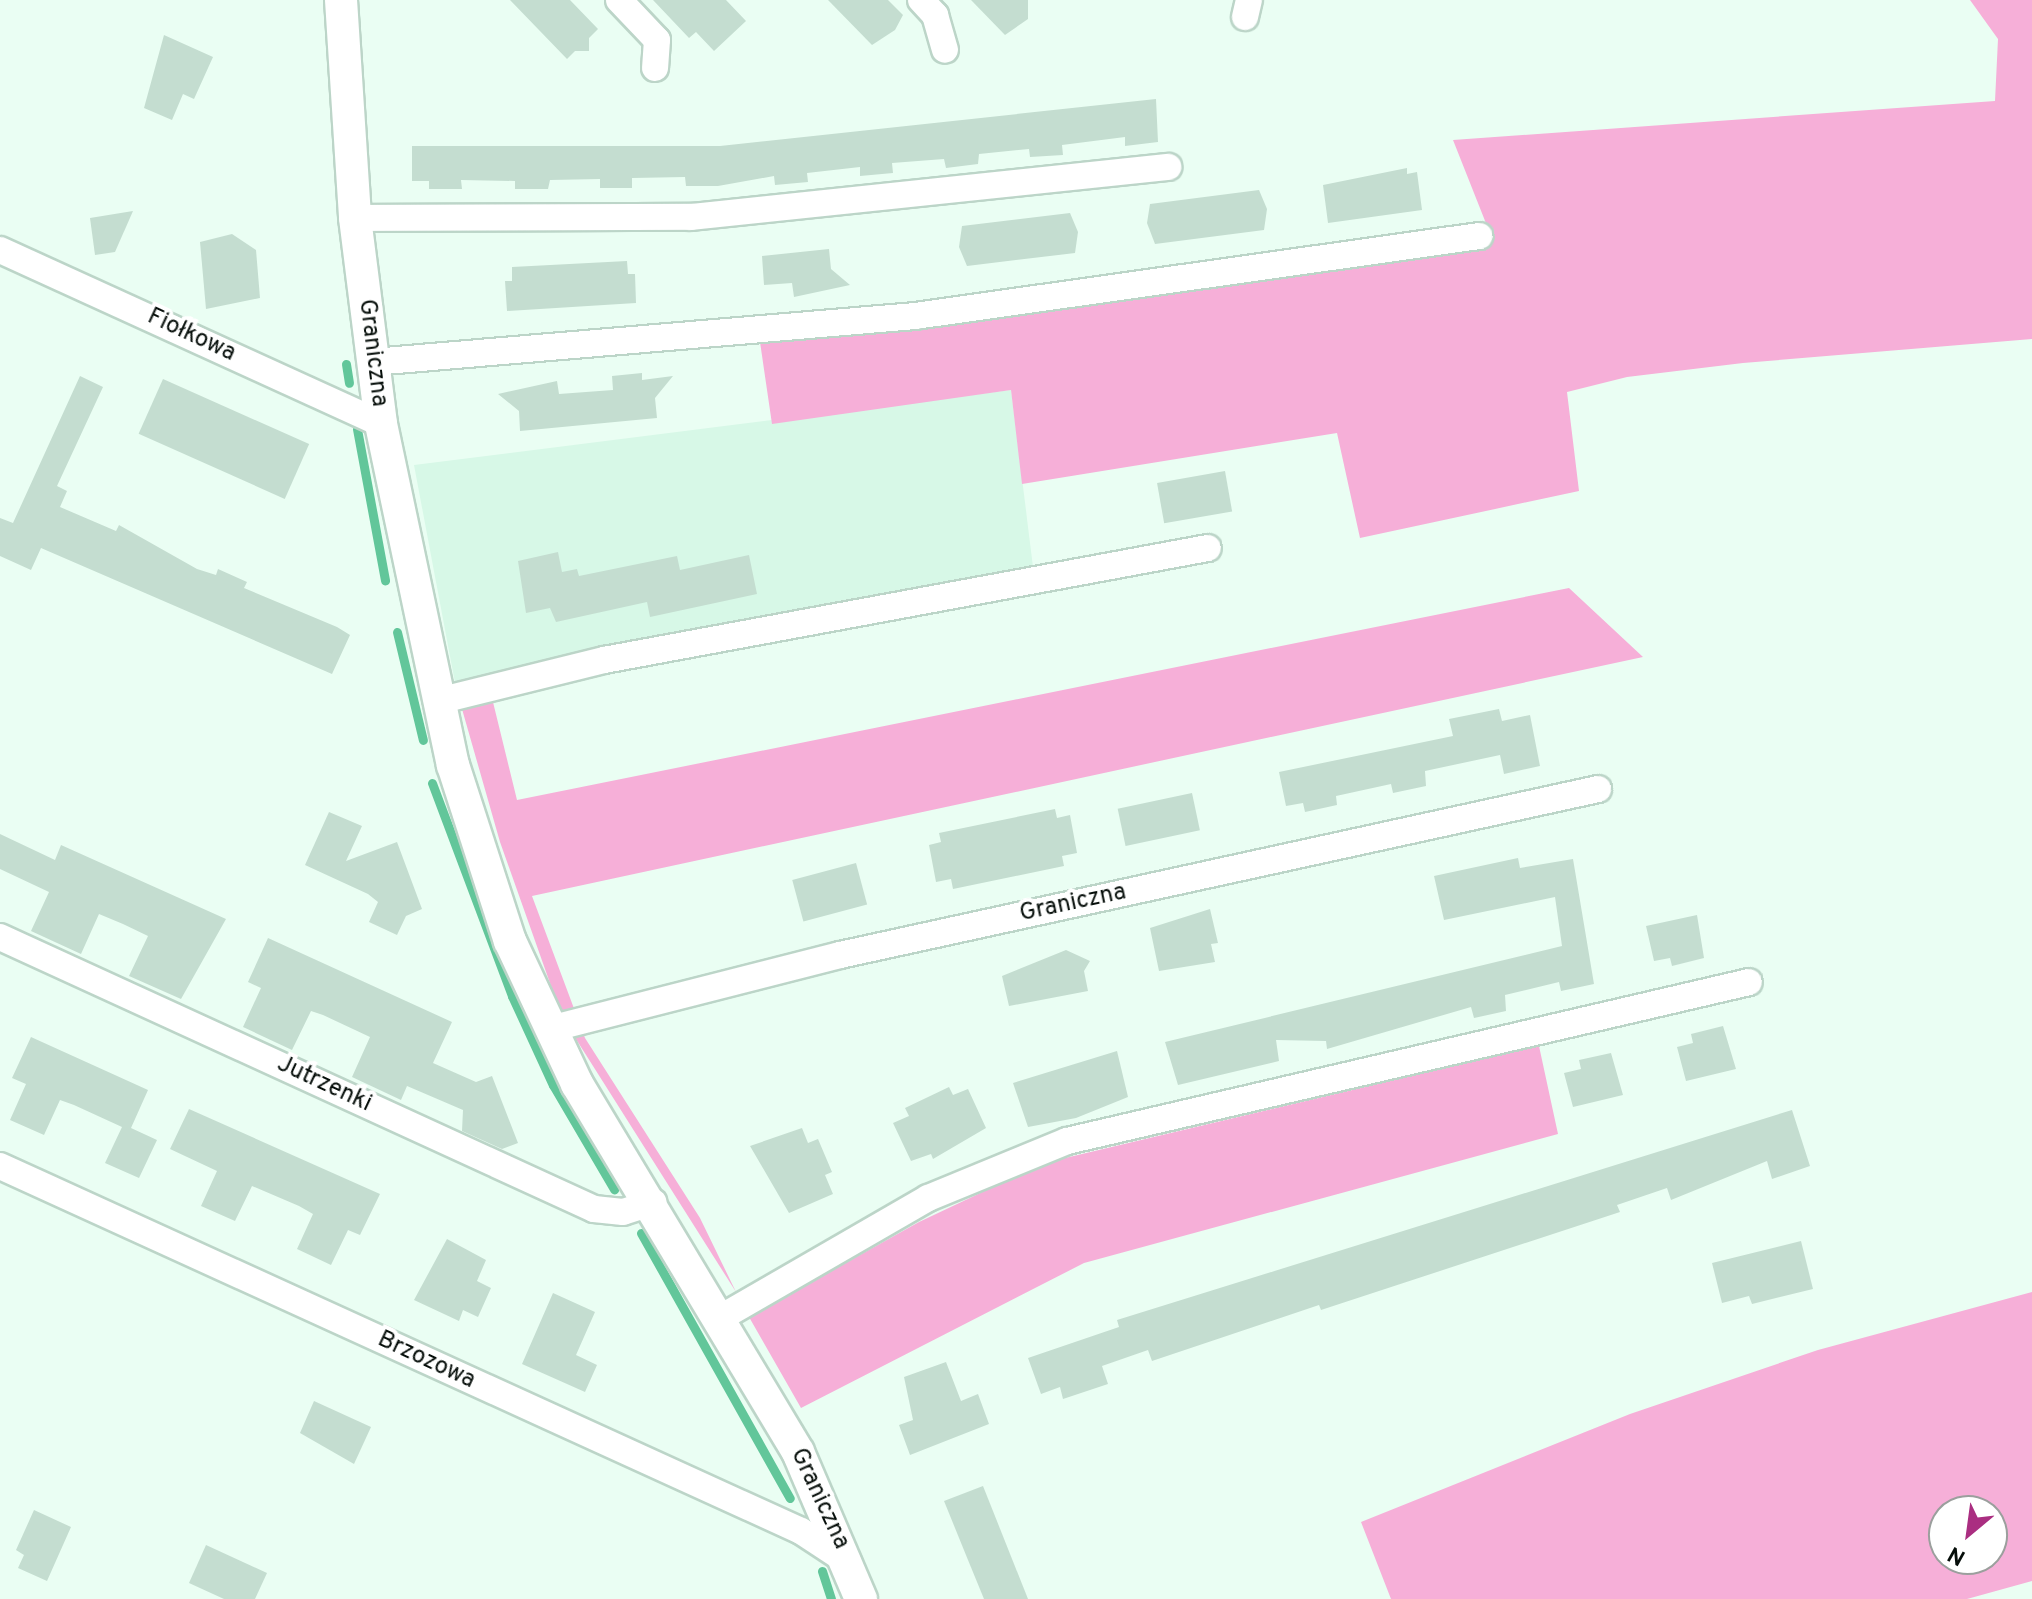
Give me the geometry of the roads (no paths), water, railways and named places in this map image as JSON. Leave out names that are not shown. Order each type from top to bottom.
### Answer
[{"type":"street","name":"Graniczna","points":[[341,0],[355,218],[381,424],[438,701],[510,941],[577,1084],[653,1202],[798,1452],[848,1562],[861,1599]]},
{"type":"street","points":[[619,0],[657,40],[655,68]]},
{"type":"street","points":[[921,0],[935,15],[945,50]]},
{"type":"street","points":[[355,218],[691,217],[1168,167]]},
{"type":"street","points":[[373,362],[915,316],[1479,236]]},
{"type":"street","name":"Fiołkowa","points":[[0,250],[381,424]]},
{"type":"street","points":[[438,701],[604,660],[1208,548]]},
{"type":"street","name":"Graniczna","points":[[550,1029],[840,955],[1598,789]]},
{"type":"street","name":"Jutrzenki","points":[[0,937],[594,1209],[623,1212],[653,1202]]},
{"type":"street","points":[[722,1317],[928,1198],[1067,1141],[1749,982]]},
{"type":"street","name":"Brzozowa","points":[[0,1166],[801,1531],[848,1562]]},
{"type":"waterway","points":[[346,364],[349,383]]},
{"type":"waterway","points":[[357,429],[385,580]]},
{"type":"waterway","points":[[397,632],[423,740]]},
{"type":"waterway","points":[[432,783],[512,996],[553,1085],[614,1189]]},
{"type":"waterway","points":[[641,1233],[790,1498]]},
{"type":"waterway","points":[[822,1571],[831,1599]]}]
